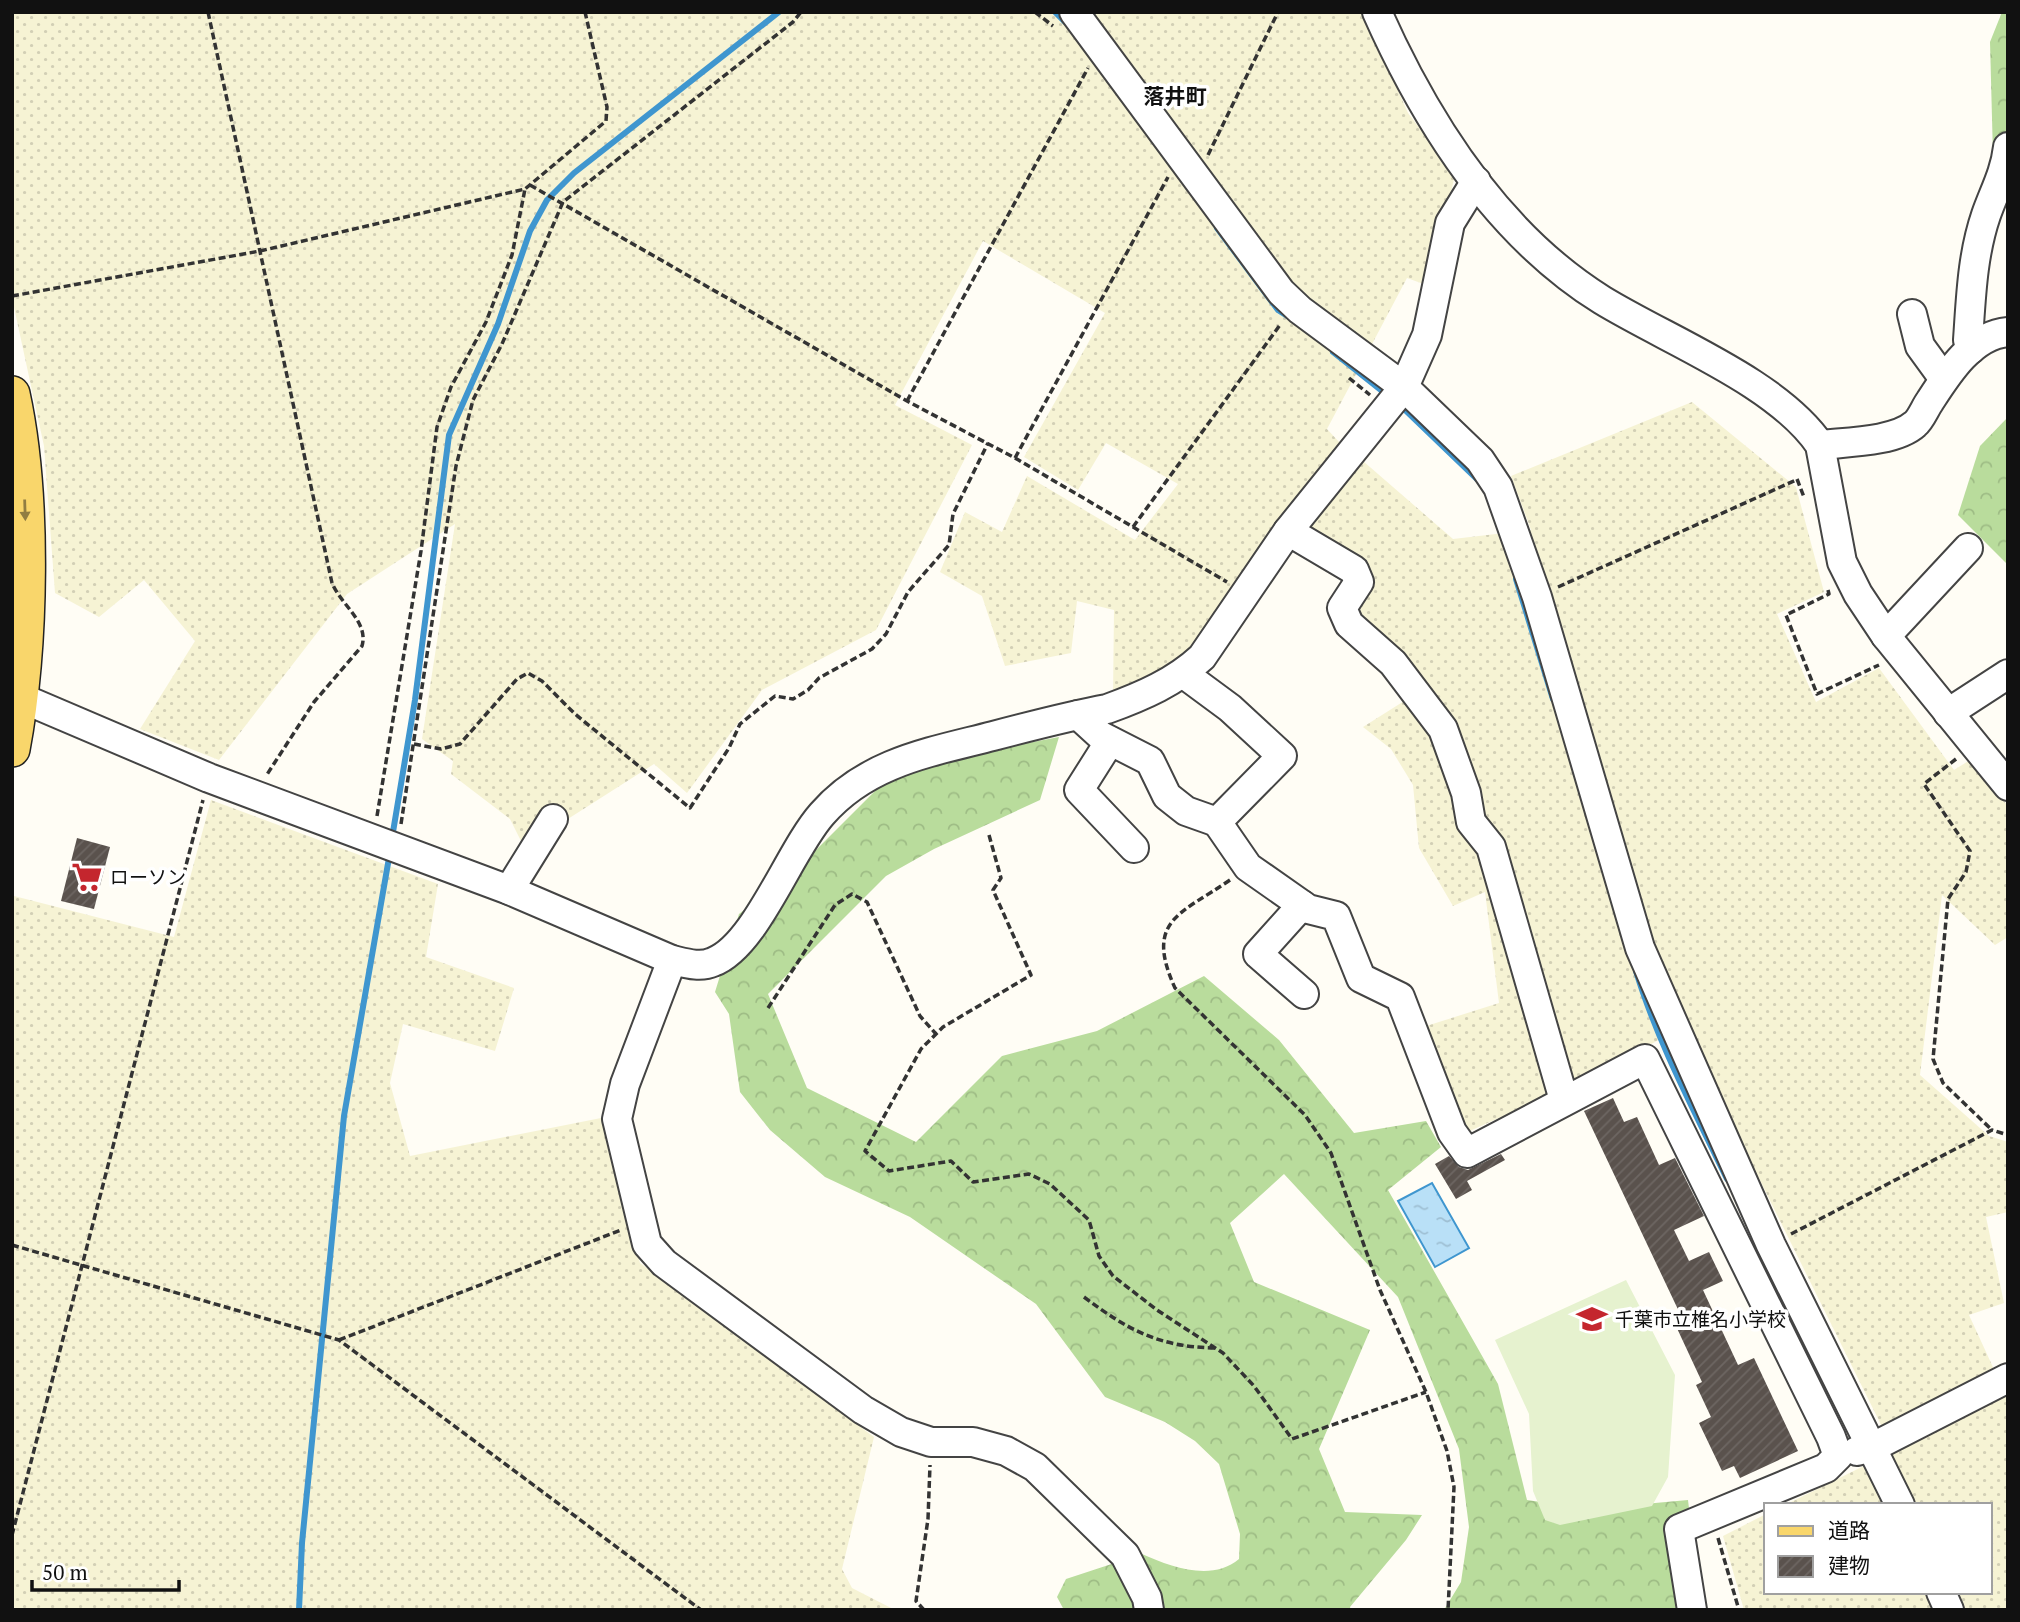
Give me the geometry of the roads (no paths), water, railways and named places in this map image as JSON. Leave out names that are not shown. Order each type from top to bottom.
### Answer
[{"type":"main road","points":[[12,394],[21,445],[26,522],[12,749]]},
{"type":"street","points":[[1074,12],[1282,292],[1395,397],[1480,460],[1498,487],[1537,597],[1640,948],[1771,1244],[1899,1503]]},
{"type":"street","points":[[1377,12],[1402,67],[1436,127],[1476,181],[1550,262],[1601,299],[1771,396],[1791,410],[1820,445],[1842,562],[1858,594],[1892,643],[2008,786]]},
{"type":"street","points":[[1971,349],[1968,340],[1974,260],[1986,214],[2000,184],[2008,147]]},
{"type":"street","points":[[16,697],[209,778],[509,890],[672,960],[695,965],[711,964],[740,944],[802,841],[822,814],[843,793],[879,770],[902,759],[1139,698],[1184,674],[1215,640],[1288,531],[1395,397],[1427,335],[1450,223],[1476,181]]},
{"type":"street","points":[[1912,314],[1920,346],[1944,379]]},
{"type":"street","points":[[1820,445],[1882,438],[1915,425],[1944,379],[1971,349],[1991,333],[2008,332]]},
{"type":"street","points":[[1288,531],[1354,570],[1359,582],[1342,608],[1349,624],[1393,663],[1443,729],[1466,793],[1471,822],[1491,847],[1564,1100]]},
{"type":"street","points":[[1892,643],[1968,548]]},
{"type":"street","points":[[1184,674],[1230,708],[1282,756],[1217,822]]},
{"type":"street","points":[[1948,713],[2008,674]]},
{"type":"street","points":[[1078,715],[1110,741],[1150,761],[1167,796],[1186,811],[1217,822],[1248,867],[1302,905],[1336,916],[1361,978],[1399,998],[1452,1132],[1467,1153],[1645,1059],[1832,1437],[1838,1456]]},
{"type":"street","points":[[1110,741],[1079,790],[1134,848]]},
{"type":"street","points":[[509,890],[553,819]]},
{"type":"street","points":[[1302,905],[1258,954],[1304,994]]},
{"type":"street","points":[[672,960],[625,1084],[617,1119],[647,1244],[664,1263],[863,1410],[901,1432],[930,1442],[973,1442],[1006,1451],[1035,1467],[1125,1555],[1147,1598],[1149,1610]]},
{"type":"street","points":[[1692,1610],[1679,1529],[1826,1468],[1838,1456],[1873,1447],[2008,1378]]},
{"type":"street","points":[[1942,1594],[1949,1610]]},
{"type":"water","points":[[1432,1183],[1469,1248],[1435,1267],[1398,1201]]},
{"type":"waterway","points":[[392,838],[415,700],[449,435],[498,324],[530,231],[547,200],[574,173],[779,12]]},
{"type":"waterway","points":[[1055,12],[1065,22]]},
{"type":"waterway","points":[[1217,228],[1278,310],[1289,317]]},
{"type":"waterway","points":[[1333,352],[1387,395]]},
{"type":"waterway","points":[[1399,404],[1477,479]]},
{"type":"waterway","points":[[1516,579],[1553,699]]},
{"type":"waterway","points":[[299,1610],[302,1543],[344,1116],[390,852]]},
{"type":"waterway","points":[[1636,971],[1666,1050],[1727,1179]]},
{"type":"place","name":"ローソン","points":[[87,877]]},
{"type":"place","name":"千葉市立椎名小学校","points":[[1592,1319]]},
{"type":"district","name":"落井町","points":[[1175,97]]}]
